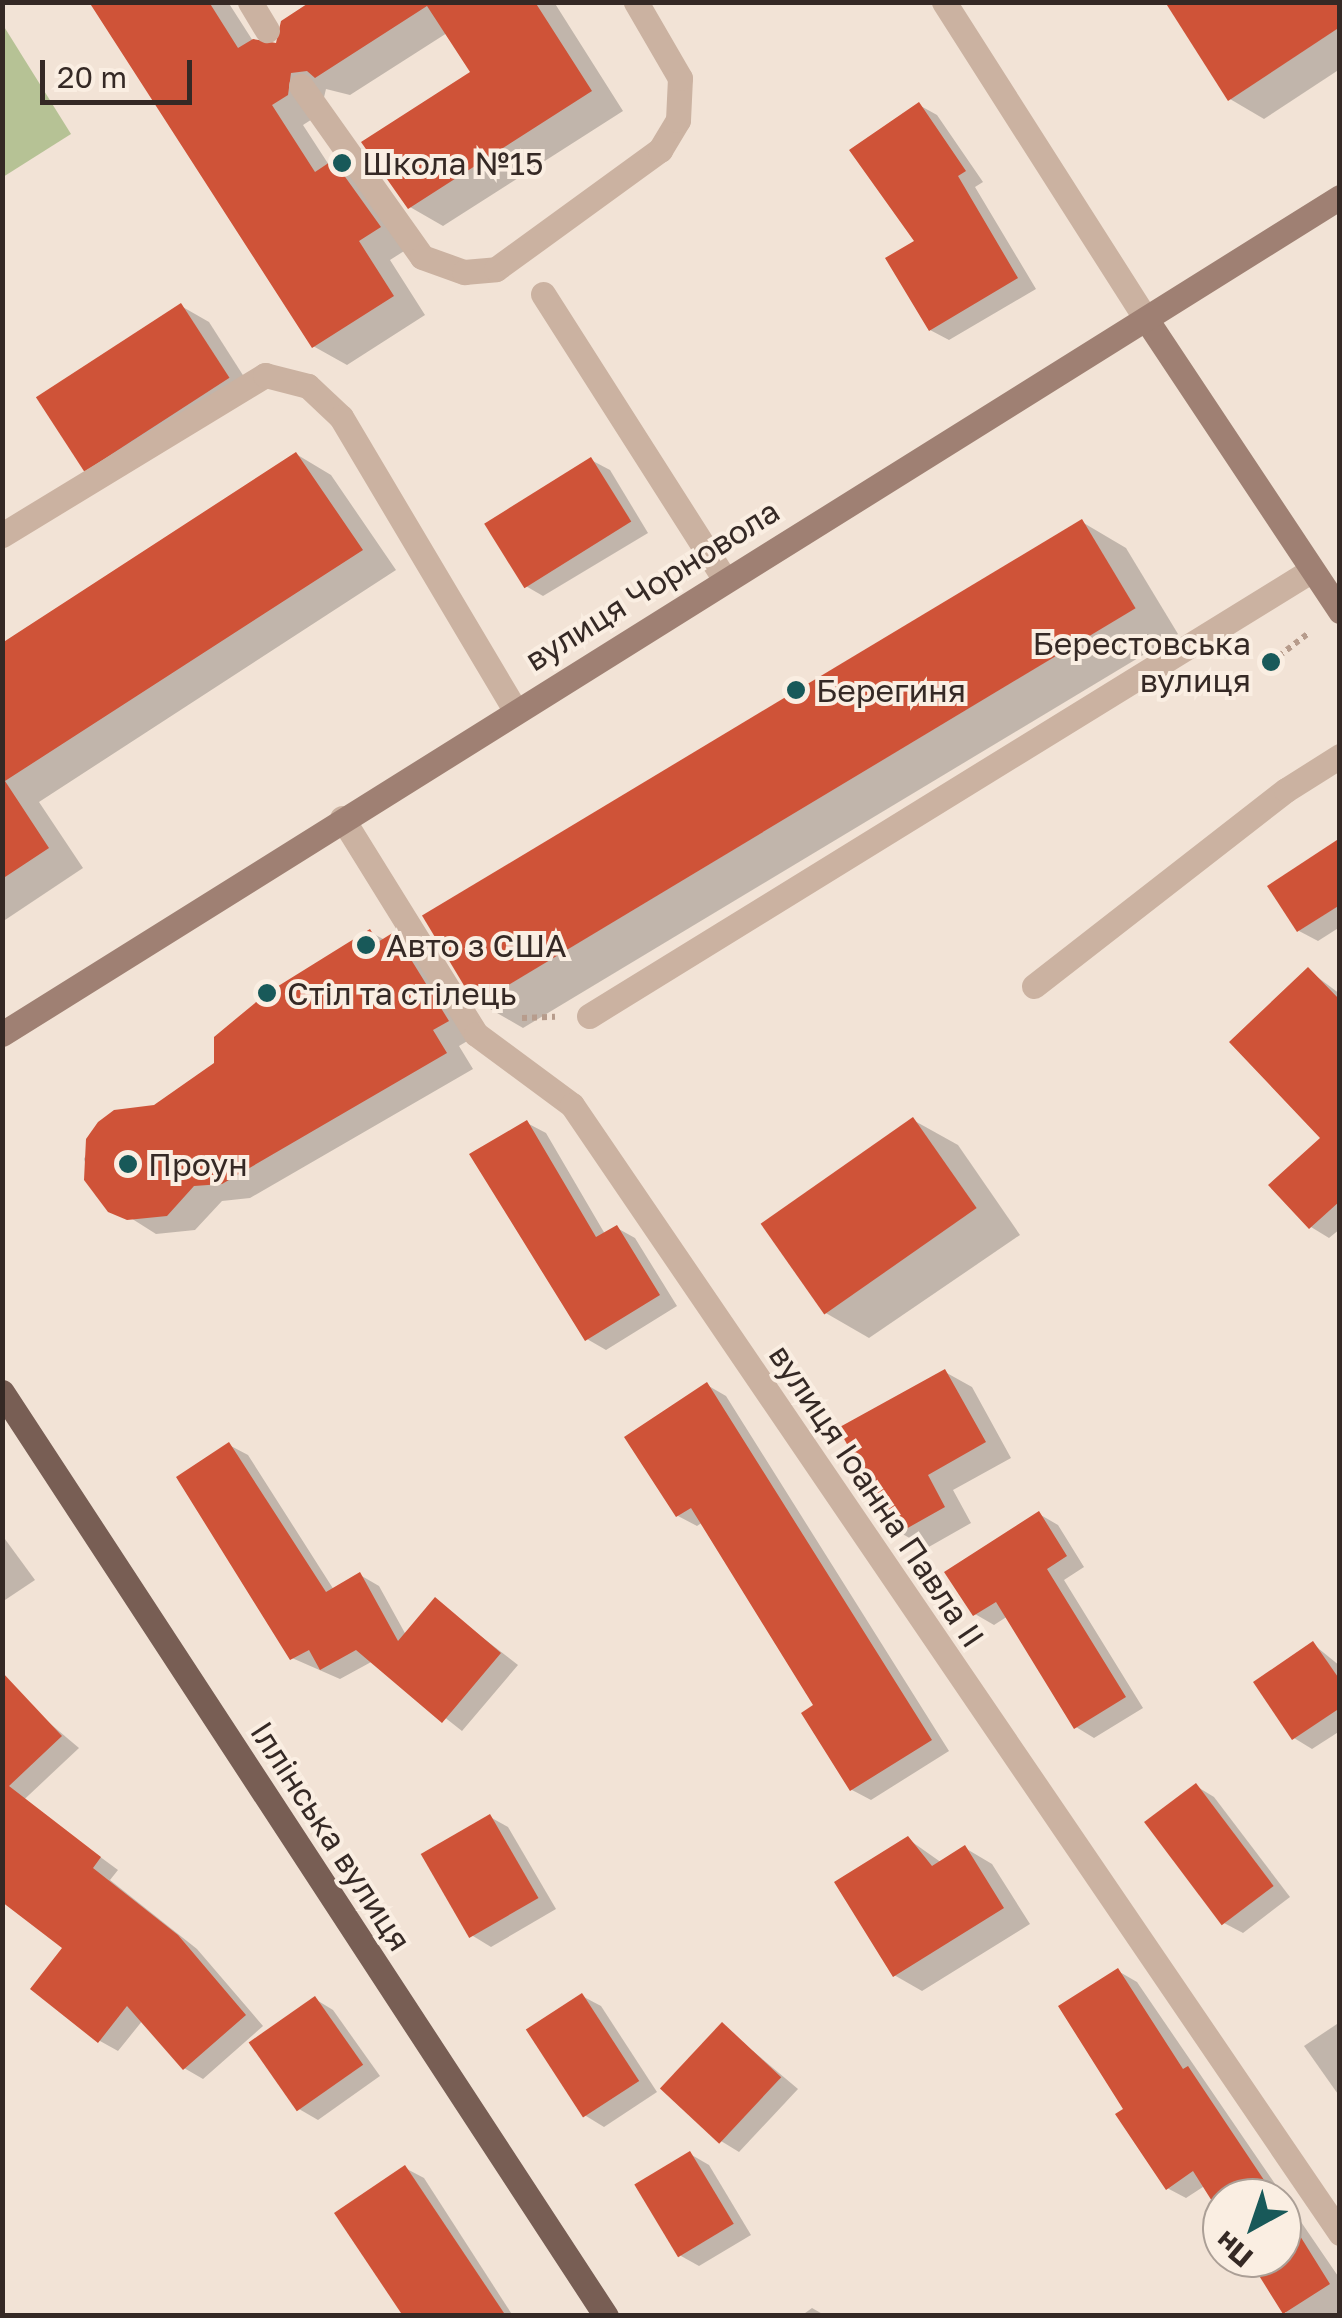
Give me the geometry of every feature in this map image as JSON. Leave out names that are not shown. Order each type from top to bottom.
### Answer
[{"type":"main road","name":"вулиця Чорновола","points":[[2,1034],[514,708],[1340,197]]},
{"type":"main road","points":[[1146,319],[1339,610]]},
{"type":"main road","name":"Іллінська вулиця","points":[[2,1392],[606,2316]]},
{"type":"street","points":[[250,2],[267,30]]},
{"type":"street","points":[[301,86],[422,257],[464,272],[496,269],[660,150],[678,120],[680,78],[636,2]]},
{"type":"street","points":[[944,2],[1146,319]]},
{"type":"street","points":[[543,294],[724,578]]},
{"type":"street","points":[[2,535],[265,375],[308,386],[341,418],[514,708]]},
{"type":"street","points":[[589,1016],[1312,570]]},
{"type":"street","points":[[1034,986],[1286,790],[1340,756]]},
{"type":"street","name":"вулиця Іоанна Павла II","points":[[342,818],[476,1034],[572,1105],[1340,2233]]},
{"type":"path","points":[[1271,662],[1339,610]]},
{"type":"path","points":[[476,1034],[502,1018],[589,1016]]},
{"type":"green space","points":[[3,25],[71,134],[2,177]]},
{"type":"building","points":[[89,2],[209,2],[238,48],[253,39],[276,43],[281,21],[310,2],[535,2],[592,91],[408,209],[361,142],[470,72],[427,6],[315,78],[307,71],[291,73],[288,95],[272,105],[315,172],[333,160],[381,227],[359,241],[394,296],[312,348]]},
{"type":"building","points":[[1165,2],[1340,2],[1340,27],[1228,101]]},
{"type":"building","points":[[919,102],[966,171],[958,176],[1018,278],[929,331],[885,258],[914,241],[849,150]]},
{"type":"building","points":[[181,303],[229,378],[84,472],[36,397]]},
{"type":"building","points":[[296,452],[363,550],[5,781],[49,848],[2,879],[2,643]]},
{"type":"building","points":[[591,457],[631,521],[524,588],[484,524]]},
{"type":"building","points":[[1082,519],[1136,608],[476,1005],[422,916]]},
{"type":"building","points":[[1340,838],[1340,905],[1297,932],[1267,886]]},
{"type":"building","points":[[370,929],[378,942],[394,932],[449,1021],[433,1030],[447,1053],[222,1184],[194,1186],[167,1216],[127,1220],[108,1212],[84,1180],[86,1139],[98,1122],[114,1110],[154,1105],[214,1063],[214,1037],[267,993]]},
{"type":"building","points":[[1308,967],[1340,1000],[1340,1201],[1309,1229],[1268,1185],[1320,1138],[1229,1042]]},
{"type":"building","points":[[913,1117],[977,1208],[824,1315],[761,1224]]},
{"type":"building","points":[[527,1120],[596,1237],[617,1225],[660,1295],[585,1341],[469,1154]]},
{"type":"building","points":[[945,1369],[986,1442],[928,1475],[945,1507],[897,1534],[838,1428]]},
{"type":"building","points":[[707,1382],[932,1740],[850,1791],[801,1713],[813,1705],[691,1508],[676,1517],[624,1437]]},
{"type":"building","points":[[229,1442],[326,1592],[360,1572],[398,1641],[435,1597],[501,1653],[442,1723],[356,1650],[320,1670],[309,1650],[290,1660],[176,1477]]},
{"type":"building","points":[[1039,1511],[1067,1556],[1047,1569],[1126,1697],[1074,1729],[996,1602],[973,1616],[944,1572]]},
{"type":"building","points":[[1313,1641],[1340,1680],[1340,1708],[1292,1740],[1253,1682]]},
{"type":"building","points":[[2,1672],[62,1736],[9,1786],[101,1857],[93,1868],[178,1935],[246,2015],[183,2070],[127,2006],[98,2043],[30,1989],[62,1948],[2,1902]]},
{"type":"building","points":[[1196,1783],[1274,1886],[1222,1925],[1144,1822]]},
{"type":"building","points":[[490,1814],[538,1898],[469,1938],[421,1854]]},
{"type":"building","points":[[908,1836],[932,1866],[965,1845],[1004,1908],[893,1977],[834,1882]]},
{"type":"building","points":[[1118,1968],[1183,2069],[1188,2066],[1263,2178],[1202,2178],[1202,2185],[1193,2171],[1166,2190],[1115,2114],[1123,2109],[1058,2006]]},
{"type":"building","points":[[582,1993],[639,2081],[583,2118],[526,2029]]},
{"type":"building","points":[[315,1996],[363,2065],[297,2111],[249,2042]]},
{"type":"building","points":[[722,2022],[781,2077],[719,2144],[660,2089]]},
{"type":"building","points":[[690,2151],[734,2224],[678,2257],[634,2184]]},
{"type":"building","points":[[405,2165],[506,2316],[403,2316],[334,2213]]},
{"type":"building","points":[[1302,2239],[1330,2284],[1283,2314],[1260,2278],[1302,2278]]},
{"type":"place","name":"Школа №15","points":[[342,163]]},
{"type":"place","name":"Берестовська вулиця","points":[[1271,662]]},
{"type":"place","name":"Берегиня","points":[[796,690]]},
{"type":"place","name":"Авто з США","points":[[366,945]]},
{"type":"place","name":"Стіл та стілець","points":[[267,993]]},
{"type":"place","name":"Проун","points":[[128,1164]]}]
